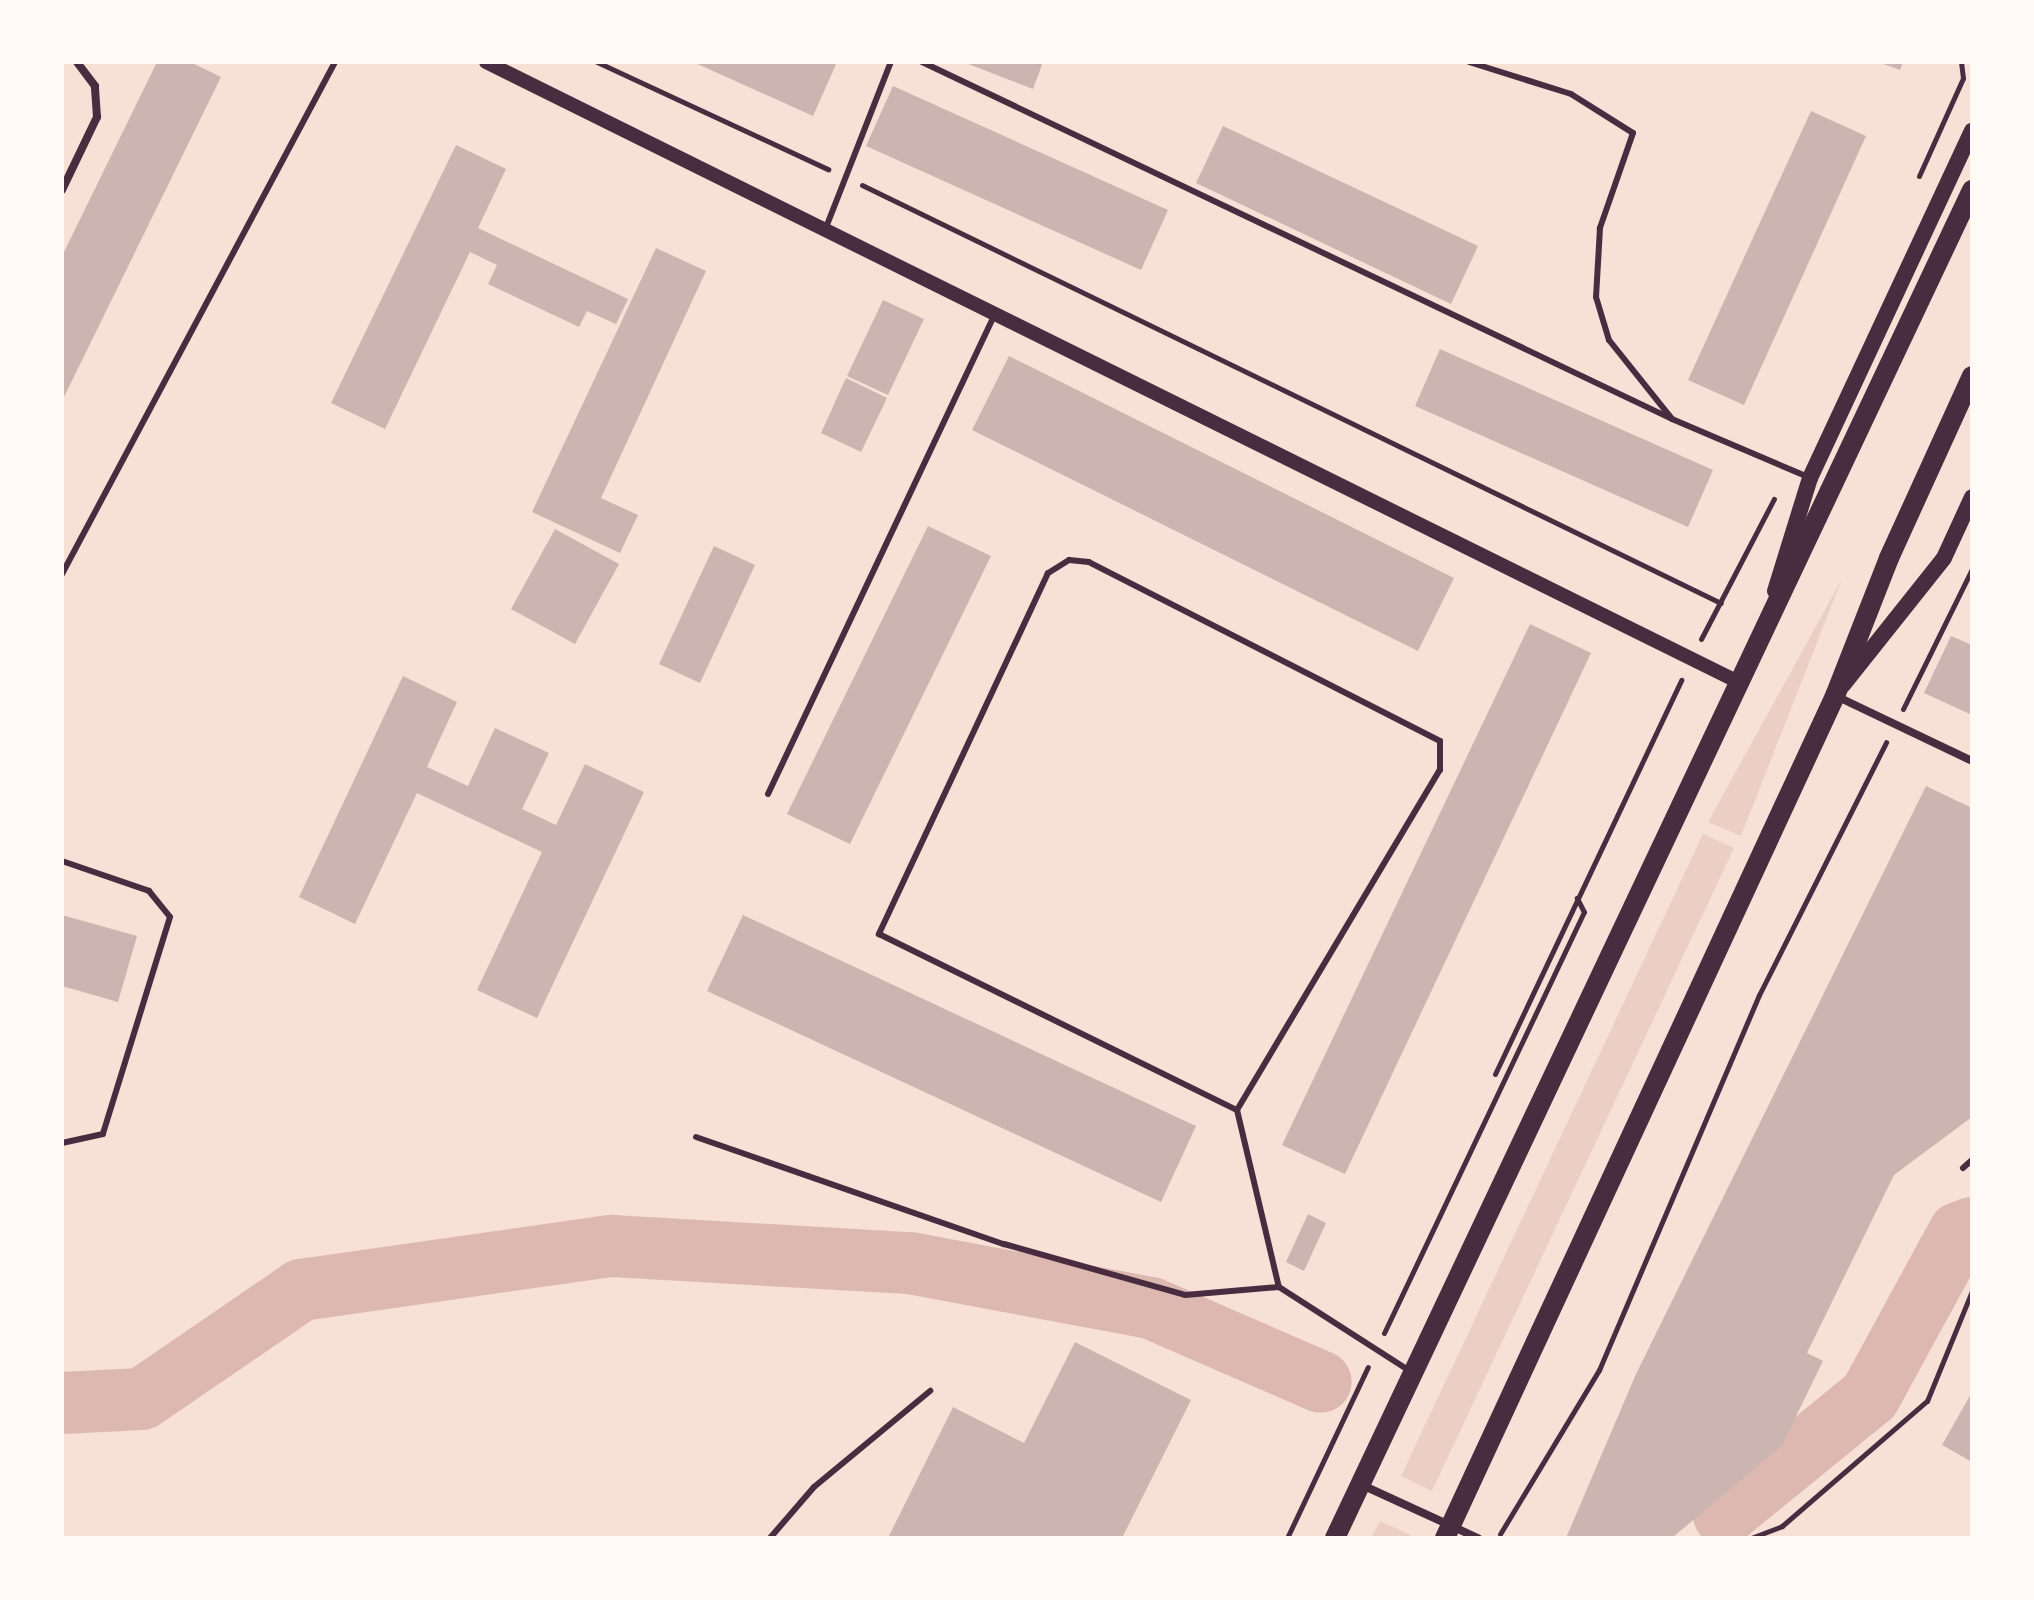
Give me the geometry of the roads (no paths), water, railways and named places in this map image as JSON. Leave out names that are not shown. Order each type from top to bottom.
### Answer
[{"type":"main road","points":[[1760,643],[1810,478],[1972,131]]},
{"type":"main road","points":[[1335,1538],[1972,190]]},
{"type":"main road","points":[[1448,1532],[1835,696],[1889,558],[1972,376]]},
{"type":"main road","points":[[1835,696],[1944,558],[1972,497]]},
{"type":"street","points":[[62,190],[97,117],[95,86],[77,62]]},
{"type":"street","points":[[486,62],[823,233],[1738,682]]},
{"type":"street","points":[[1835,696],[1972,761]]},
{"type":"street","points":[[1360,1484],[1448,1532],[1478,1538]]},
{"type":"lane","points":[[62,574],[335,62]]},
{"type":"lane","points":[[823,233],[891,62]]},
{"type":"lane","points":[[922,62],[1672,419],[1810,478]]},
{"type":"lane","points":[[1469,62],[1571,94],[1633,133],[1600,228],[1596,297],[1609,340],[1672,419]]},
{"type":"lane","points":[[768,794],[994,316]]},
{"type":"lane","points":[[1237,1110],[879,934],[1048,573],[1069,560],[1103,569],[1440,741],[1440,770],[1237,1110],[1279,1287]]},
{"type":"lane","points":[[62,861],[149,891],[170,917],[103,1134],[62,1143]]},
{"type":"lane","points":[[696,1137],[1004,1244],[1185,1295],[1279,1287],[1377,1347],[1413,1373]]},
{"type":"lane","points":[[1963,1168],[1972,1160]]},
{"type":"lane","points":[[770,1538],[814,1487],[930,1391]]},
{"type":"waterway","points":[[1724,1515],[1870,1396],[1959,1233],[1972,1228]]},
{"type":"waterway","points":[[62,1403],[142,1399],[301,1290],[612,1246],[910,1263],[1151,1308],[1321,1382]]}]
